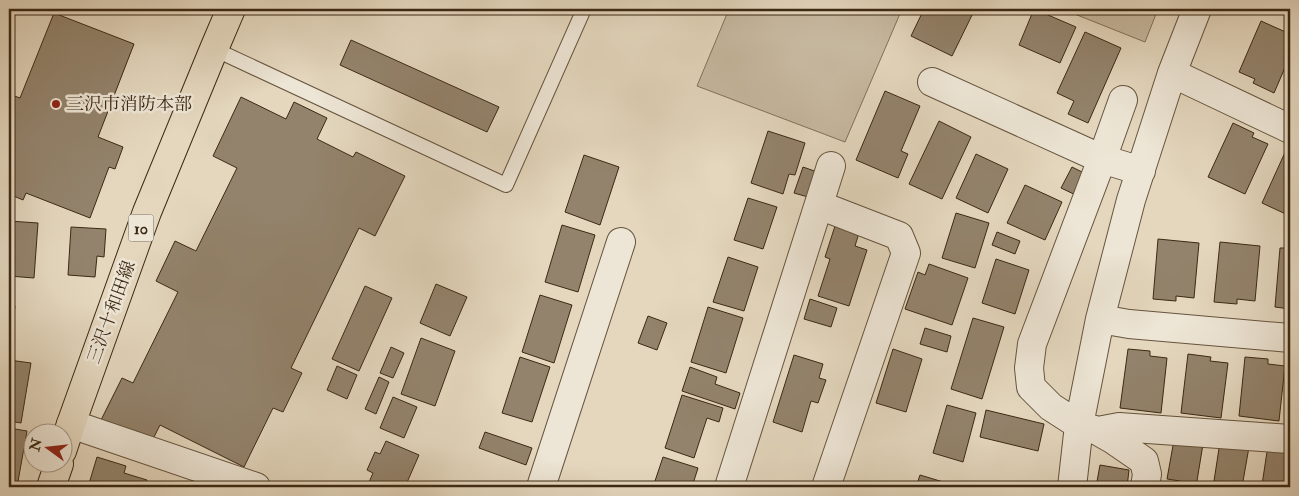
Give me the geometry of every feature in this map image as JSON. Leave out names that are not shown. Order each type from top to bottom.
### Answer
[{"type":"main road","name":"三沢十和田線","points":[[71,424],[147,212],[232,9]]},
{"type":"main road","points":[[51,487],[56,474]]},
{"type":"street","points":[[1072,487],[1088,428],[1100,319],[1131,200],[1172,73],[1196,9]]},
{"type":"street","points":[[1172,73],[1290,129]]},
{"type":"street","points":[[932,82],[1102,160],[1141,171]]},
{"type":"street","points":[[1124,100],[1035,335],[1029,368],[1031,387],[1052,407],[1119,443],[1144,461],[1147,474],[1146,487]]},
{"type":"street","points":[[729,487],[831,166]]},
{"type":"street","points":[[818,205],[899,236],[906,253],[826,487]]},
{"type":"street","points":[[541,487],[621,242]]},
{"type":"street","points":[[1100,319],[1129,324],[1290,338]]},
{"type":"street","points":[[72,424],[256,487]]},
{"type":"street","points":[[1088,428],[1119,427],[1290,438]]},
{"type":"lane","points":[[214,49],[506,185],[584,9]]},
{"type":"shaded area","points":[[729,9],[902,9],[845,142],[697,86]]},
{"type":"shaded area","points":[[1062,9],[1158,9],[1145,42]]},
{"type":"building","points":[[924,9],[975,9],[952,56],[911,36]]},
{"type":"building","points":[[1034,9],[1076,27],[1060,63],[1019,45]]},
{"type":"building","points":[[54,13],[134,44],[98,137],[123,147],[115,169],[109,167],[90,218],[26,193],[23,200],[9,194],[9,94],[20,98]]},
{"type":"building","points":[[1261,21],[1290,34],[1290,56],[1274,93],[1253,83],[1255,79],[1239,72]]},
{"type":"building","points":[[1085,32],[1121,48],[1088,123],[1068,114],[1074,101],[1057,93]]},
{"type":"building","points":[[351,40],[499,107],[487,132],[340,65]]},
{"type":"building","points":[[885,91],[920,106],[901,151],[908,154],[898,178],[856,160]]},
{"type":"building","points":[[241,97],[286,119],[294,102],[327,118],[317,139],[353,157],[356,152],[405,176],[375,236],[359,228],[291,368],[302,373],[283,412],[273,408],[244,467],[160,425],[153,439],[136,431],[134,436],[101,420],[122,378],[133,383],[178,292],[156,281],[175,241],[196,251],[237,168],[213,156]]},
{"type":"building","points":[[939,121],[971,137],[942,199],[909,184]]},
{"type":"building","points":[[1233,123],[1254,133],[1252,137],[1268,144],[1245,194],[1208,177]]},
{"type":"building","points":[[768,131],[805,143],[795,175],[789,174],[783,194],[751,183]]},
{"type":"building","points":[[1287,148],[1290,150],[1290,216],[1262,203]]},
{"type":"building","points":[[976,154],[1008,169],[988,213],[956,198]]},
{"type":"building","points":[[584,155],[619,167],[600,225],[565,212]]},
{"type":"building","points":[[803,167],[823,174],[815,199],[794,193]]},
{"type":"building","points":[[1072,167],[1090,176],[1080,197],[1061,188]]},
{"type":"building","points":[[1025,185],[1062,202],[1045,240],[1007,223]]},
{"type":"building","points":[[748,198],[777,207],[763,249],[734,240]]},
{"type":"building","points":[[956,213],[989,223],[975,268],[942,258]]},
{"type":"building","points":[[9,221],[38,223],[34,278],[9,276]]},
{"type":"building","points":[[562,225],[595,235],[578,292],[545,282]]},
{"type":"building","points":[[835,226],[859,233],[855,246],[867,250],[849,306],[818,296],[830,259],[825,257]]},
{"type":"building","points":[[71,227],[106,229],[104,257],[97,256],[95,277],[68,275]]},
{"type":"building","points":[[997,232],[1020,241],[1015,254],[992,245]]},
{"type":"building","points":[[1158,239],[1199,243],[1194,298],[1176,296],[1176,301],[1153,299]]},
{"type":"building","points":[[1220,242],[1260,246],[1255,301],[1237,299],[1237,304],[1214,302]]},
{"type":"building","points":[[1280,248],[1290,248],[1290,309],[1275,307]]},
{"type":"building","points":[[728,257],[758,267],[744,311],[713,302]]},
{"type":"building","points":[[996,259],[1029,270],[1015,314],[982,303]]},
{"type":"building","points":[[929,264],[968,278],[952,325],[905,309],[918,272],[925,275]]},
{"type":"building","points":[[436,284],[467,297],[450,336],[420,323]]},
{"type":"building","points":[[365,286],[392,298],[359,371],[332,359]]},
{"type":"building","points":[[540,295],[572,305],[554,363],[522,352]]},
{"type":"building","points":[[810,299],[837,308],[831,327],[804,319]]},
{"type":"building","points":[[9,305],[15,306],[13,321],[9,320]]},
{"type":"building","points":[[708,307],[743,318],[726,373],[691,362]]},
{"type":"building","points":[[648,316],[667,323],[657,350],[638,343]]},
{"type":"building","points":[[973,318],[1004,327],[982,399],[951,389]]},
{"type":"building","points":[[925,328],[951,336],[947,352],[920,344]]},
{"type":"building","points":[[421,338],[455,351],[435,406],[401,394]]},
{"type":"building","points":[[391,347],[404,353],[393,378],[380,373]]},
{"type":"building","points":[[893,349],[922,359],[906,412],[876,403]]},
{"type":"building","points":[[1128,349],[1150,351],[1150,356],[1167,358],[1161,413],[1120,408]]},
{"type":"building","points":[[1188,354],[1211,357],[1210,361],[1228,363],[1221,418],[1181,413]]},
{"type":"building","points":[[794,355],[823,364],[819,378],[826,380],[818,403],[811,401],[802,432],[773,422]]},
{"type":"building","points":[[520,357],[550,367],[532,422],[502,413]]},
{"type":"building","points":[[1245,357],[1268,359],[1268,364],[1285,366],[1279,421],[1239,416]]},
{"type":"building","points":[[9,360],[31,363],[21,423],[9,421]]},
{"type":"building","points":[[337,366],[357,375],[347,399],[327,390]]},
{"type":"building","points":[[690,367],[717,377],[715,384],[740,393],[735,409],[682,391]]},
{"type":"building","points":[[379,377],[389,382],[376,414],[365,409]]},
{"type":"building","points":[[682,395],[723,408],[719,422],[707,418],[694,458],[665,448]]},
{"type":"building","points":[[393,397],[417,407],[404,438],[380,428]]},
{"type":"building","points":[[947,405],[976,413],[963,462],[933,453]]},
{"type":"building","points":[[986,410],[1044,424],[1038,451],[980,437]]},
{"type":"building","points":[[9,428],[22,430],[22,459],[17,487],[9,487]]},
{"type":"building","points":[[485,432],[532,448],[526,465],[479,448]]},
{"type":"building","points":[[1174,440],[1203,444],[1196,487],[1179,485],[1180,481],[1167,479]]},
{"type":"building","points":[[386,441],[419,455],[405,487],[367,487],[373,473],[367,470],[375,452],[380,454]]},
{"type":"building","points":[[1220,442],[1249,447],[1242,487],[1226,487],[1226,483],[1214,481]]},
{"type":"building","points":[[1268,445],[1290,449],[1290,487],[1262,485]]},
{"type":"building","points":[[97,457],[126,466],[124,473],[147,480],[145,487],[88,487]]},
{"type":"building","points":[[663,457],[698,468],[692,487],[653,487]]},
{"type":"building","points":[[1100,465],[1129,470],[1127,487],[1096,487]]},
{"type":"building","points":[[920,475],[960,487],[916,487]]},
{"type":"place","name":"三沢市消防本部","points":[[56,104]]}]
